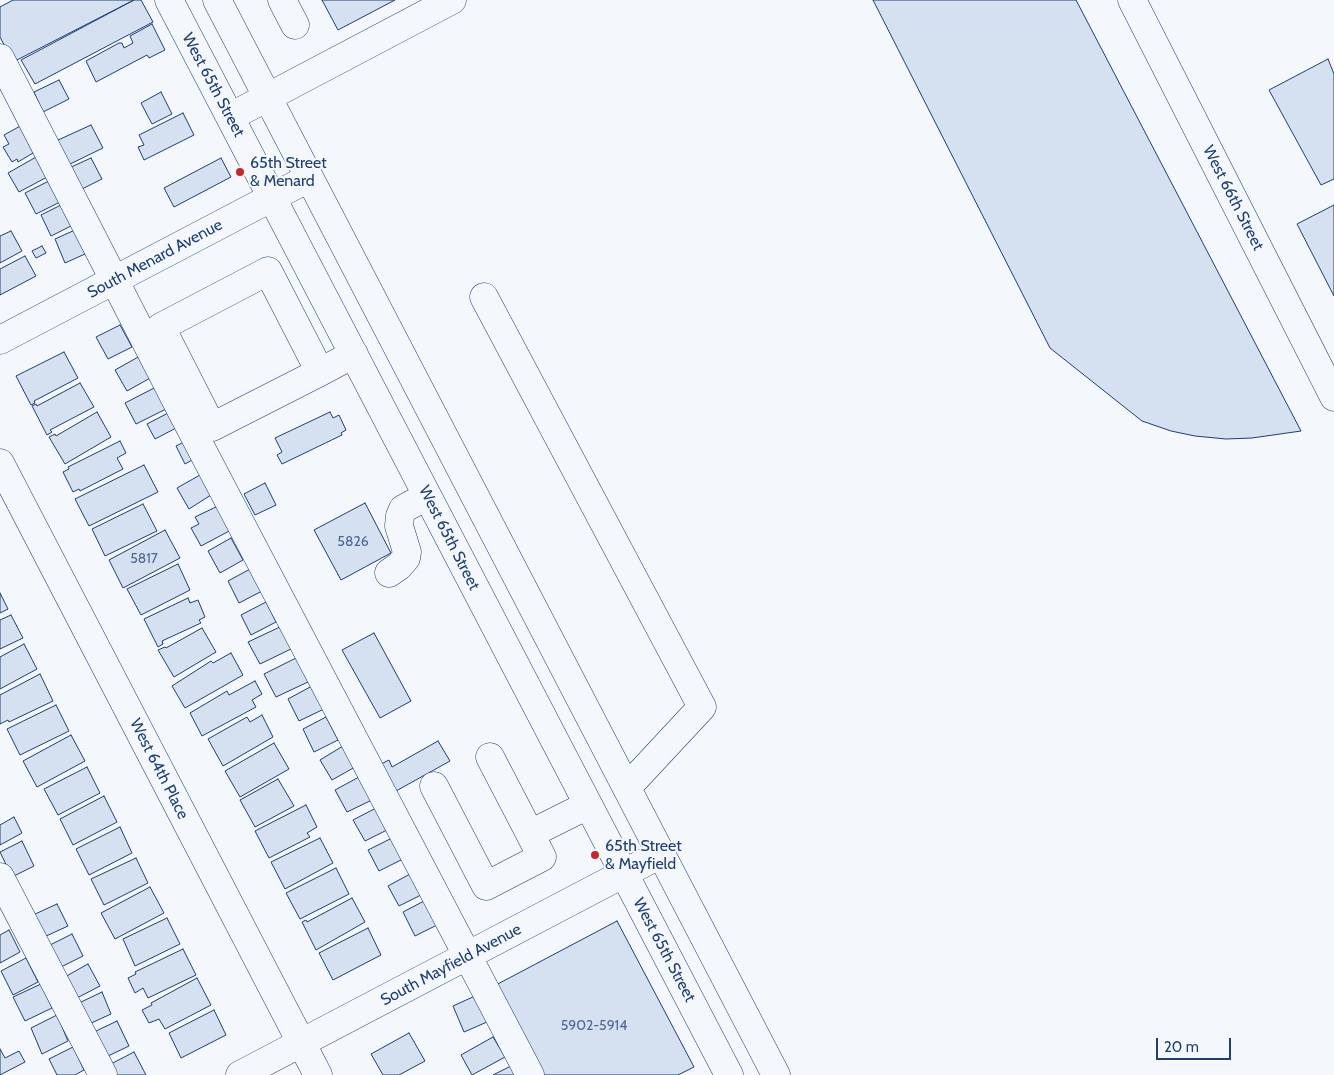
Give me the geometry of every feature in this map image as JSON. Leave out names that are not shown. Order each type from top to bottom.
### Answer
[{"type":"street","name":"West 65th Street","points":[[169,0],[729,1075]]},
{"type":"street","points":[[217,0],[776,1075]]},
{"type":"street","points":[[282,0],[295,24]]},
{"type":"street","points":[[230,117],[452,0]]},
{"type":"street","name":"West 66th Street","points":[[1132,0],[1334,396]]},
{"type":"street","points":[[0,58],[115,280],[189,403],[530,1075]]},
{"type":"street","name":"South Menard Avenue","points":[[0,340],[309,178]]},
{"type":"street","points":[[320,372],[268,270],[161,327],[189,403],[212,427],[320,372],[354,354]]},
{"type":"street","points":[[484,297],[702,707],[634,780],[626,786]]},
{"type":"street","name":"West 64th Place","points":[[0,463],[318,1075]]},
{"type":"street","points":[[389,573],[406,558],[407,552],[399,526],[403,509],[427,496]]},
{"type":"street","points":[[434,786],[486,886],[542,857],[490,757]]},
{"type":"street","points":[[530,834],[588,805]]},
{"type":"street","name":"South Mayfield Avenue","points":[[240,1075],[661,854]]},
{"type":"street","points":[[0,877],[103,1075]]},
{"type":"building","points":[[13,0],[134,0],[13,62],[0,37],[0,7]]},
{"type":"building","points":[[134,0],[141,0],[153,22],[35,84],[21,60]]},
{"type":"building","points":[[322,0],[395,0],[338,30]]},
{"type":"building","points":[[873,0],[1076,0],[1301,431],[1252,438],[1226,439],[1171,431],[1142,421],[1050,348]]},
{"type":"building","points":[[152,24],[165,50],[149,58],[147,55],[96,82],[86,61],[119,43],[122,43],[124,48],[133,43],[130,36]]},
{"type":"building","points":[[1328,59],[1334,74],[1334,179],[1321,185],[1269,90]]},
{"type":"building","points":[[59,80],[69,99],[43,112],[34,92]]},
{"type":"building","points":[[161,92],[172,114],[152,124],[141,103]]},
{"type":"building","points":[[183,113],[194,135],[144,160],[138,147],[144,145],[139,135]]},
{"type":"building","points":[[24,124],[38,150],[18,162],[17,159],[12,162],[3,147],[9,144],[4,135]]},
{"type":"building","points":[[91,125],[103,148],[68,165],[56,141]]},
{"type":"building","points":[[38,156],[49,176],[19,192],[8,173]]},
{"type":"building","points":[[91,158],[102,179],[80,190],[69,168]]},
{"type":"building","points":[[221,158],[231,177],[174,207],[164,188]]},
{"type":"building","points":[[51,180],[62,201],[36,214],[25,193]]},
{"type":"building","points":[[63,204],[73,225],[51,236],[41,215]]},
{"type":"building","points":[[1334,205],[1334,296],[1297,224]]},
{"type":"building","points":[[75,230],[85,254],[65,263],[55,239]]},
{"type":"building","points":[[11,231],[22,251],[0,263],[0,236]]},
{"type":"building","points":[[42,246],[46,253],[36,258],[32,251]]},
{"type":"building","points":[[25,256],[36,276],[0,295],[0,269]]},
{"type":"building","points":[[120,325],[132,347],[108,359],[96,337]]},
{"type":"building","points":[[64,352],[78,378],[34,401],[35,403],[31,405],[16,376]]},
{"type":"building","points":[[140,356],[152,377],[127,391],[115,370]]},
{"type":"building","points":[[80,383],[94,407],[50,430],[52,432],[47,435],[32,406],[36,404],[37,406]]},
{"type":"building","points":[[158,386],[168,408],[136,424],[125,403]]},
{"type":"building","points":[[97,412],[111,437],[65,464],[49,437],[55,434],[56,436]]},
{"type":"building","points":[[170,412],[178,427],[155,439],[147,424]]},
{"type":"building","points":[[330,412],[333,418],[339,415],[346,430],[341,433],[342,435],[282,464],[277,455],[282,452],[275,438]]},
{"type":"building","points":[[120,441],[126,453],[117,458],[123,469],[80,491],[79,489],[73,492],[63,472],[69,469],[68,467]]},
{"type":"building","points":[[186,441],[194,459],[185,464],[176,446]]},
{"type":"building","points":[[144,465],[158,492],[89,526],[75,499]]},
{"type":"building","points":[[200,475],[211,495],[189,509],[177,488]]},
{"type":"building","points":[[265,483],[276,505],[255,515],[244,494]]},
{"type":"building","points":[[365,503],[391,553],[341,580],[314,530]]},
{"type":"building","points":[[143,504],[157,531],[105,556],[92,529]]},
{"type":"building","points":[[220,505],[233,529],[201,546],[191,528],[199,524],[195,517]]},
{"type":"building","points":[[165,530],[180,558],[123,588],[109,560]]},
{"type":"building","points":[[231,538],[243,560],[220,573],[208,551]]},
{"type":"building","points":[[178,564],[190,590],[141,615],[127,589]]},
{"type":"building","points":[[252,568],[264,590],[239,603],[228,581]]},
{"type":"building","points":[[0,593],[8,609],[0,613]]},
{"type":"building","points":[[188,598],[190,603],[198,600],[205,617],[199,620],[201,623],[162,641],[163,644],[158,647],[144,619]]},
{"type":"building","points":[[266,602],[276,622],[251,635],[241,615]]},
{"type":"building","points":[[11,615],[23,638],[0,649],[0,620]]},
{"type":"building","points":[[282,626],[293,648],[260,664],[248,642]]},
{"type":"building","points":[[202,628],[216,652],[174,677],[158,650],[166,648]]},
{"type":"building","points":[[374,633],[411,701],[380,718],[342,650]]},
{"type":"building","points":[[24,644],[37,669],[0,689],[0,657]]},
{"type":"building","points":[[231,653],[243,675],[185,708],[172,686],[211,661],[213,663]]},
{"type":"building","points":[[298,657],[310,681],[276,697],[264,674]]},
{"type":"building","points":[[40,674],[53,701],[9,722],[8,720],[0,724],[0,695]]},
{"type":"building","points":[[255,681],[262,694],[252,700],[256,707],[202,736],[190,713],[227,691],[229,695]]},
{"type":"building","points":[[312,686],[324,709],[299,721],[288,699]]},
{"type":"building","points":[[56,705],[69,731],[20,755],[7,729]]},
{"type":"building","points":[[262,715],[273,737],[223,766],[208,739],[247,717],[250,722]]},
{"type":"building","points":[[326,717],[338,740],[314,752],[303,729]]},
{"type":"building","points":[[71,735],[85,761],[37,787],[23,761]]},
{"type":"building","points":[[438,741],[450,761],[396,791],[381,764],[389,760],[392,767]]},
{"type":"building","points":[[274,743],[289,769],[240,797],[225,771]]},
{"type":"building","points":[[343,746],[355,767],[332,780],[320,760]]},
{"type":"building","points":[[87,767],[100,793],[58,815],[44,789]]},
{"type":"building","points":[[359,777],[372,800],[347,812],[335,790]]},
{"type":"building","points":[[278,779],[294,806],[255,827],[240,800]]},
{"type":"building","points":[[104,796],[117,822],[73,845],[60,819]]},
{"type":"building","points":[[306,805],[317,827],[307,833],[310,837],[269,858],[255,831]]},
{"type":"building","points":[[378,807],[389,829],[365,841],[353,820]]},
{"type":"building","points":[[14,817],[22,833],[0,845],[0,825]]},
{"type":"building","points":[[120,827],[132,853],[89,875],[76,849]]},
{"type":"building","points":[[394,837],[405,858],[379,871],[368,850]]},
{"type":"building","points":[[320,838],[333,863],[285,889],[271,862]]},
{"type":"building","points":[[22,841],[34,866],[12,877],[0,852]]},
{"type":"building","points":[[136,858],[148,883],[104,905],[91,879]]},
{"type":"building","points":[[336,868],[349,894],[300,919],[286,893]]},
{"type":"building","points":[[410,874],[421,895],[399,906],[388,886]]},
{"type":"building","points":[[150,887],[164,913],[115,939],[101,913]]},
{"type":"building","points":[[352,898],[365,922],[316,950],[302,922],[306,920],[307,922]]},
{"type":"building","points":[[426,900],[439,924],[415,936],[403,912]]},
{"type":"building","points":[[57,904],[68,926],[44,937],[33,915]]},
{"type":"building","points":[[167,918],[180,944],[135,966],[123,939]]},
{"type":"building","points":[[617,921],[694,1067],[678,1075],[542,1075],[494,986]]},
{"type":"building","points":[[368,928],[381,955],[333,980],[319,953]]},
{"type":"building","points":[[9,930],[20,952],[0,963],[0,935]]},
{"type":"building","points":[[72,934],[83,956],[59,968],[48,946]]},
{"type":"building","points":[[183,949],[196,975],[148,998],[143,988],[135,993],[128,978],[136,974],[135,972]]},
{"type":"building","points":[[26,958],[38,982],[13,995],[1,971]]},
{"type":"building","points":[[88,964],[100,986],[75,999],[63,978]]},
{"type":"building","points":[[197,978],[211,1005],[165,1029],[159,1019],[149,1023],[142,1010],[152,1005],[151,1003]]},
{"type":"building","points":[[41,984],[52,1008],[25,1021],[13,997]]},
{"type":"building","points":[[102,992],[111,1014],[87,1025],[77,1004]]},
{"type":"building","points":[[475,996],[487,1022],[464,1032],[453,1006]]},
{"type":"building","points":[[214,1010],[226,1035],[181,1058],[169,1033]]},
{"type":"building","points":[[57,1015],[68,1041],[42,1054],[31,1028]]},
{"type":"building","points":[[117,1021],[129,1046],[106,1057],[94,1032]]},
{"type":"building","points":[[409,1033],[425,1061],[399,1075],[383,1075],[371,1054]]},
{"type":"building","points":[[493,1037],[505,1057],[472,1075],[461,1055]]},
{"type":"building","points":[[73,1047],[84,1070],[75,1075],[57,1075],[49,1059]]},
{"type":"building","points":[[0,1049],[5,1058],[19,1051],[25,1062],[0,1075]]},
{"type":"building","points":[[134,1052],[146,1075],[115,1075],[109,1065]]},
{"type":"building","points":[[511,1066],[515,1075],[493,1075]]},
{"type":"place","name":"65th Street & Menard","points":[[240,172]]},
{"type":"place","name":"65th Street & Mayfield","points":[[595,855]]}]
